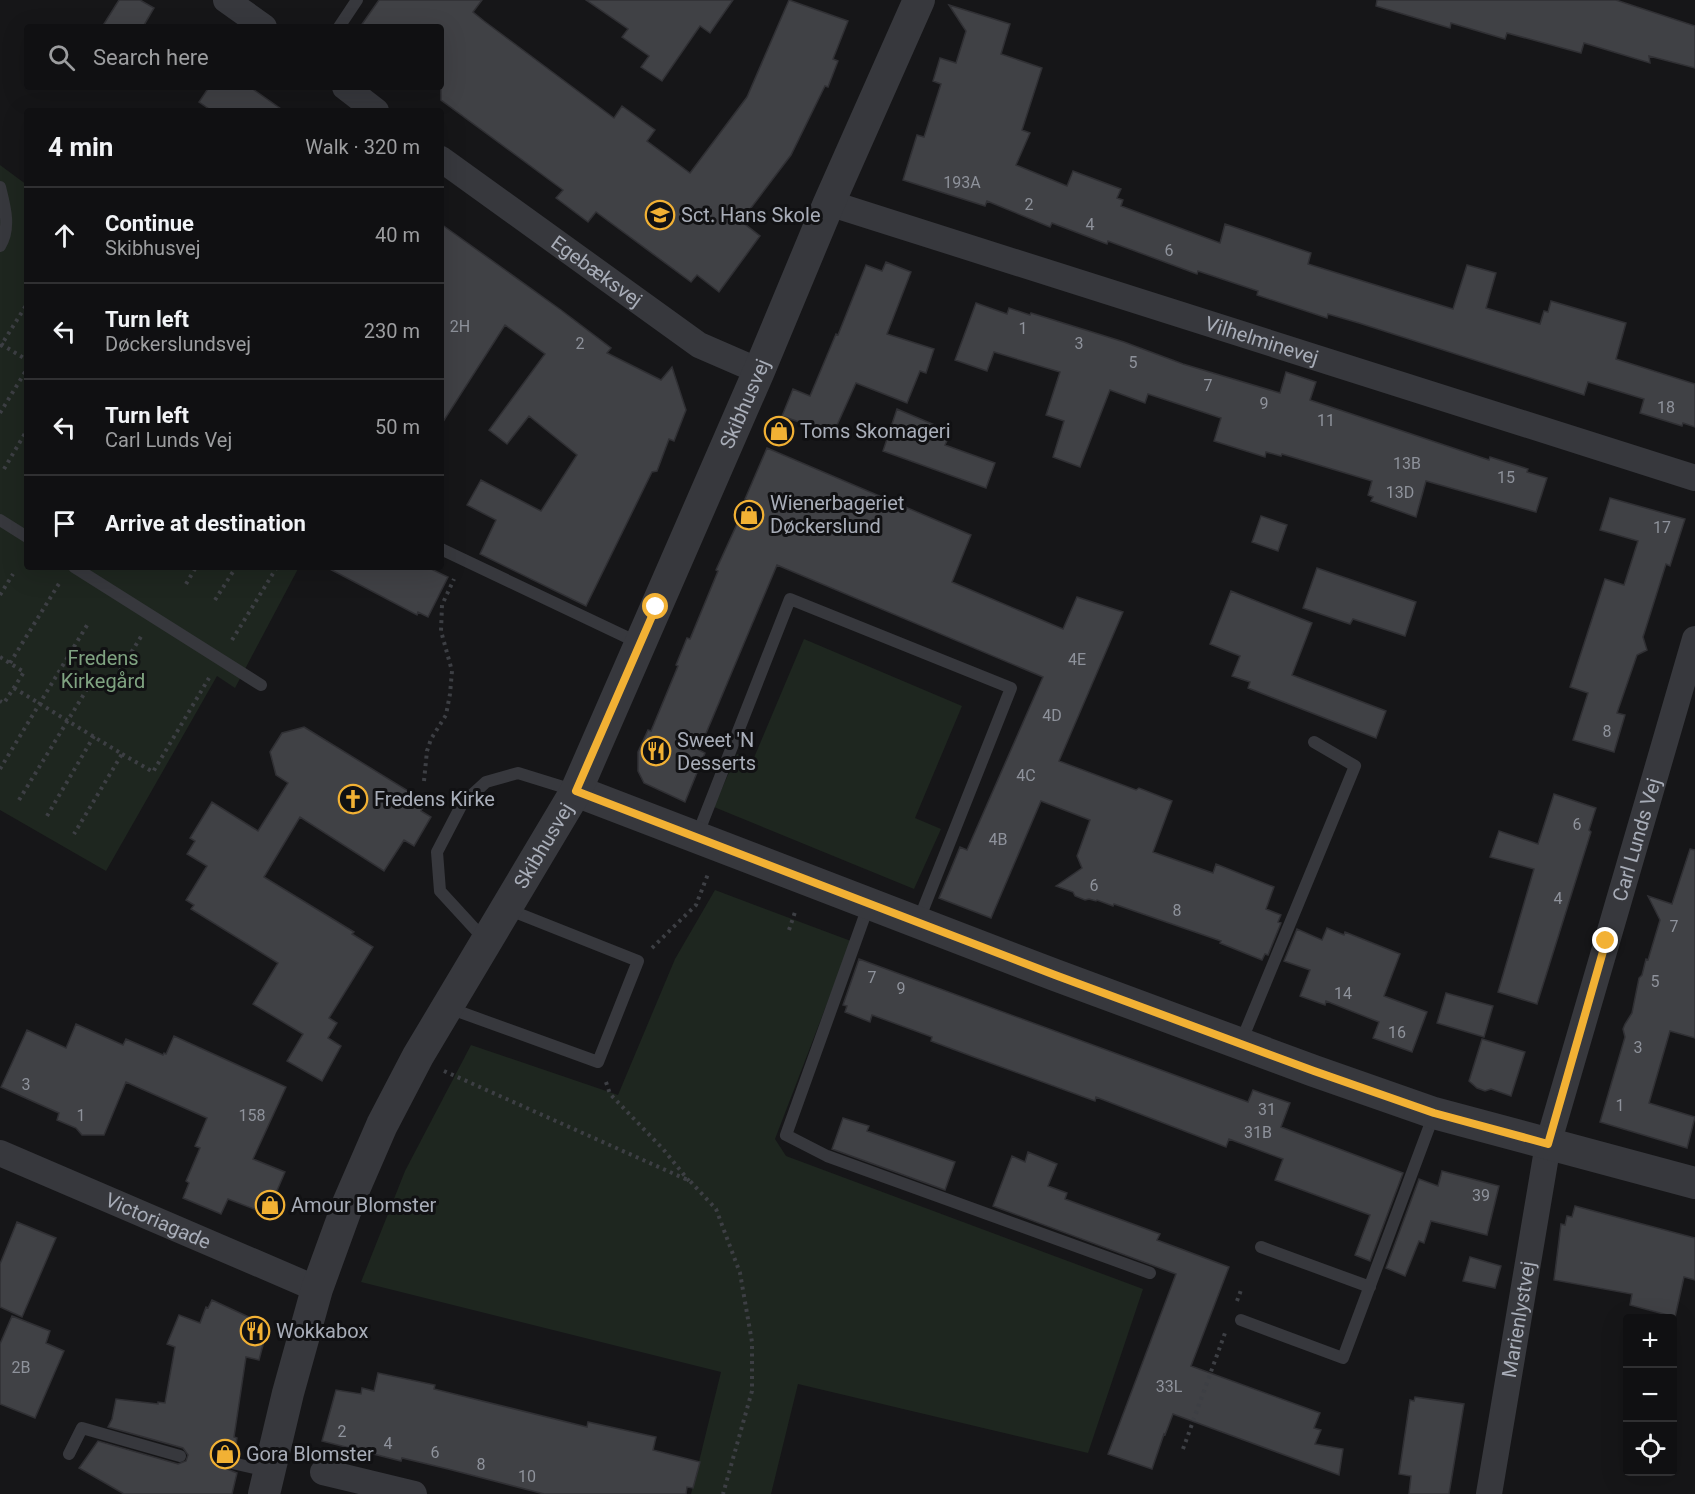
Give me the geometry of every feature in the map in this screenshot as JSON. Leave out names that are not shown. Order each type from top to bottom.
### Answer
[{"type":"street","points":[[226,0],[260,24]]},
{"type":"street","name":"Skibhusvej","points":[[267,1483],[288,1393],[317,1289],[349,1201],[382,1125],[445,1007],[576,791],[759,371],[829,203],[920,0]]},
{"type":"street","points":[[349,90],[372,108]]},
{"type":"street","name":"Egebæksvej","points":[[444,161],[699,345],[759,371]]},
{"type":"street","name":"Vilhelminevej","points":[[829,203],[1695,478]]},
{"type":"street","name":"Carl Lunds Vej","points":[[1548,1144],[1695,639]]},
{"type":"street","points":[[576,791],[1241,1044],[1434,1113],[1695,1183]]},
{"type":"street","name":"Marienlystvej","points":[[1489,1494],[1548,1144]]},
{"type":"street","name":"Victoriagade","points":[[0,1152],[317,1289]]},
{"type":"street","points":[[323,1472],[385,1491],[414,1494]]},
{"type":"lane","points":[[341,24],[357,0]]},
{"type":"lane","points":[[0,187],[6,208],[6,236],[0,246]]},
{"type":"lane","points":[[0,520],[24,535]]},
{"type":"lane","points":[[444,550],[640,644]]},
{"type":"lane","points":[[79,570],[261,685]]},
{"type":"lane","points":[[697,836],[790,599],[1011,688],[918,922]]},
{"type":"lane","points":[[1241,1044],[1355,766],[1314,742]]},
{"type":"lane","points":[[485,940],[440,891],[437,852],[462,804],[486,782],[518,772],[576,791]]},
{"type":"lane","points":[[869,903],[786,1136],[827,1156],[1150,1273]]},
{"type":"lane","points":[[445,1007],[598,1062],[638,961],[505,908]]},
{"type":"lane","points":[[1241,1320],[1344,1358],[1434,1113]]},
{"type":"lane","points":[[1261,1247],[1370,1287]]},
{"type":"lane","points":[[69,1454],[82,1428],[180,1455]]},
{"type":"lane","points":[[232,1463],[267,1483]]},
{"type":"path","points":[[24,309],[0,345],[24,358]]},
{"type":"path","points":[[0,413],[24,374]]},
{"type":"path","points":[[4,469],[24,435]]},
{"type":"path","points":[[424,781],[427,751],[431,739],[446,715],[450,694],[452,671],[441,631],[441,604],[464,560]]},
{"type":"path","points":[[186,584],[194,570]]},
{"type":"path","points":[[215,600],[234,570]]},
{"type":"path","points":[[14,688],[153,772],[275,570]]},
{"type":"path","points":[[0,596],[13,574]]},
{"type":"path","points":[[10,663],[64,577]]},
{"type":"path","points":[[19,800],[92,681],[108,690],[153,616]]},
{"type":"path","points":[[0,769],[89,622]]},
{"type":"path","points":[[0,657],[24,672],[4,703],[0,700]]},
{"type":"path","points":[[47,816],[94,736]]},
{"type":"path","points":[[74,834],[122,754]]},
{"type":"path","points":[[638,961],[696,905],[702,890]]},
{"type":"path","points":[[447,1073],[690,1181]]},
{"type":"path","points":[[610,1094],[716,1209],[740,1273],[752,1342],[752,1391],[723,1494]]},
{"type":"path","points":[[1234,1308],[1241,1290]]},
{"type":"path","points":[[1183,1449],[1227,1328]]},
{"type":"green space","name":"Fredens Kirkegård","points":[[0,165],[24,183],[24,570],[297,570],[235,688],[217,676],[106,871],[0,810]]},
{"type":"green space","points":[[804,639],[962,706],[915,818],[941,829],[914,889],[714,807],[737,754],[753,760]]},
{"type":"green space","points":[[715,890],[851,941],[775,1139],[786,1156],[1143,1289],[1088,1453],[798,1384],[771,1494],[691,1494],[721,1372],[361,1282],[405,1171],[471,1045],[618,1095],[675,959]]},
{"type":"building","points":[[119,0],[140,0],[154,8],[145,24],[104,24]]},
{"type":"building","points":[[379,0],[482,0],[473,12],[614,118],[622,106],[655,130],[647,141],[690,173],[747,97],[789,0],[848,21],[833,59],[838,61],[828,87],[825,86],[791,155],[741,221],[760,236],[719,292],[697,275],[691,282],[596,212],[588,222],[556,198],[563,190],[441,100],[441,90],[444,90],[444,24],[362,24]]},
{"type":"building","points":[[586,0],[733,0],[710,33],[700,26],[662,81],[641,67],[649,56],[622,37],[628,29]]},
{"type":"building","points":[[1377,0],[1616,0],[1695,26],[1695,68],[1649,56],[1650,63],[1584,43],[1581,53],[1507,33],[1505,39],[1451,23],[1450,28],[1376,6]]},
{"type":"building","points":[[949,5],[1010,24],[1001,54],[1042,68],[1022,130],[1030,133],[1016,165],[1067,186],[1073,171],[1121,189],[1117,198],[1123,200],[1121,206],[1220,243],[1225,224],[1311,253],[1308,264],[1453,309],[1467,265],[1496,273],[1486,308],[1540,324],[1544,311],[1548,312],[1551,301],[1626,323],[1616,359],[1695,384],[1695,427],[1683,423],[1682,426],[1640,413],[1644,399],[1588,382],[1584,395],[1359,323],[1328,314],[1327,318],[1257,295],[1258,291],[1198,271],[1197,274],[1108,241],[1107,244],[1052,223],[1050,227],[987,201],[985,206],[903,180],[917,135],[924,137],[941,84],[933,81],[940,58],[956,63],[966,31]]},
{"type":"building","points":[[207,90],[254,90],[280,108],[208,108],[199,102]]},
{"type":"building","points":[[444,226],[611,348],[607,353],[661,380],[672,367],[686,410],[674,441],[669,439],[657,471],[652,472],[586,606],[480,554],[496,520],[467,505],[481,480],[541,511],[577,455],[529,416],[507,444],[489,430],[545,354],[505,325],[444,420]]},
{"type":"building","points":[[886,262],[911,272],[887,334],[934,349],[926,373],[920,371],[907,403],[856,383],[833,434],[782,416],[793,389],[810,396],[866,265],[882,271]]},
{"type":"building","points":[[976,303],[1007,314],[1009,308],[1030,315],[1031,313],[1124,342],[1183,364],[1280,393],[1286,372],[1316,382],[1310,400],[1489,460],[1490,457],[1528,469],[1527,472],[1547,478],[1536,512],[1426,481],[1416,517],[1371,501],[1373,497],[1368,495],[1372,481],[1282,454],[1281,456],[1266,452],[1265,457],[1214,441],[1221,418],[1148,394],[1145,403],[1110,390],[1080,467],[1053,457],[1064,421],[1046,415],[1060,372],[994,352],[987,371],[955,360]]},
{"type":"building","points":[[897,409],[951,432],[945,445],[995,463],[986,488],[883,451]]},
{"type":"building","points":[[767,448],[971,535],[952,582],[1063,629],[1077,597],[1123,612],[1059,761],[1172,801],[1153,852],[1213,873],[1216,864],[1274,887],[1266,909],[1281,915],[1278,922],[1281,923],[1268,955],[1265,954],[1262,960],[1220,943],[1221,941],[1114,904],[1113,906],[1097,900],[1085,900],[1075,896],[1073,892],[1056,886],[1082,868],[1077,856],[1090,820],[1041,801],[991,918],[939,898],[960,847],[967,850],[1043,677],[777,565],[699,750],[705,753],[685,802],[644,783],[638,771],[638,752],[648,730],[651,731],[687,638],[690,639],[718,571],[716,570],[748,500],[745,499]]},
{"type":"building","points":[[1610,498],[1685,519],[1670,566],[1666,564],[1643,637],[1647,650],[1637,655],[1617,713],[1625,715],[1614,752],[1573,740],[1588,693],[1570,687],[1605,579],[1624,585],[1638,541],[1600,530]]},
{"type":"building","points":[[1261,516],[1287,525],[1278,551],[1252,542]]},
{"type":"building","points":[[1317,568],[1416,602],[1405,636],[1353,619],[1350,624],[1303,608]]},
{"type":"building","points":[[332,570],[433,570],[448,577],[428,617],[418,612],[417,615]]},
{"type":"building","points":[[1231,591],[1312,623],[1292,675],[1386,711],[1376,738],[1248,688],[1250,682],[1232,676],[1240,656],[1210,644]]},
{"type":"building","points":[[304,727],[426,802],[421,811],[431,817],[414,846],[404,840],[384,871],[300,817],[264,877],[354,932],[352,934],[373,947],[329,1018],[337,1023],[328,1038],[341,1046],[322,1081],[287,1061],[303,1034],[253,1004],[278,963],[191,909],[194,905],[186,900],[207,866],[187,854],[195,841],[190,838],[212,802],[258,831],[288,783],[276,775],[270,752],[282,733]]},
{"type":"building","points":[[1554,794],[1596,808],[1589,830],[1591,832],[1537,1004],[1498,992],[1534,869],[1490,857],[1499,831],[1538,844]]},
{"type":"building","points":[[1690,849],[1695,850],[1695,1038],[1670,1031],[1649,1103],[1695,1117],[1687,1148],[1600,1122],[1625,1037],[1623,1029],[1632,1013],[1639,978],[1646,959],[1648,960],[1660,920],[1648,896],[1672,904]]},
{"type":"building","points":[[1327,928],[1344,935],[1345,932],[1400,954],[1384,996],[1427,1012],[1412,1052],[1373,1038],[1379,1022],[1326,1001],[1325,1005],[1300,996],[1310,970],[1284,961],[1297,929],[1322,940]]},
{"type":"building","points":[[859,959],[1248,1102],[1253,1090],[1290,1103],[1281,1127],[1403,1173],[1370,1261],[1355,1255],[1370,1215],[1275,1180],[1283,1159],[1229,1139],[1226,1147],[1096,1097],[1095,1101],[931,1041],[932,1037],[872,1015],[870,1022],[845,1012],[847,1006],[843,1005]]},
{"type":"building","points":[[1446,993],[1493,1006],[1484,1037],[1437,1023]]},
{"type":"building","points":[[76,1024],[123,1045],[126,1039],[163,1055],[166,1054],[174,1036],[286,1087],[253,1159],[285,1172],[267,1214],[228,1199],[221,1214],[183,1198],[189,1183],[186,1181],[200,1148],[195,1146],[207,1118],[126,1082],[104,1135],[82,1135],[76,1128],[57,1120],[59,1113],[1,1087],[27,1030],[66,1048]]},
{"type":"building","points":[[1482,1039],[1525,1052],[1511,1096],[1491,1089],[1485,1091],[1469,1081]]},
{"type":"building","points":[[843,1118],[869,1126],[867,1131],[955,1162],[945,1190],[832,1149]]},
{"type":"building","points":[[1028,1152],[1057,1164],[1048,1186],[1067,1193],[1065,1199],[1160,1234],[1157,1240],[1229,1267],[1191,1366],[1320,1413],[1314,1428],[1321,1430],[1315,1444],[1343,1449],[1339,1475],[1173,1414],[1152,1469],[1108,1454],[1176,1274],[993,1206],[1012,1156],[1025,1162]]},
{"type":"building","points":[[1442,1171],[1499,1186],[1487,1235],[1431,1221],[1424,1243],[1419,1241],[1405,1276],[1386,1268],[1419,1179],[1438,1186]]},
{"type":"building","points":[[1575,1206],[1695,1238],[1695,1280],[1684,1277],[1676,1314],[1664,1314],[1630,1305],[1632,1294],[1554,1280],[1561,1224],[1565,1225],[1567,1216],[1572,1217]]},
{"type":"building","points":[[17,1222],[56,1238],[22,1317],[0,1307],[0,1264]]},
{"type":"building","points":[[1470,1257],[1501,1266],[1495,1288],[1463,1281]]},
{"type":"building","points":[[212,1300],[268,1326],[259,1360],[246,1357],[234,1437],[237,1438],[234,1455],[226,1457],[224,1462],[227,1469],[237,1473],[232,1494],[124,1494],[79,1468],[98,1441],[178,1464],[186,1461],[188,1455],[183,1448],[108,1427],[116,1399],[165,1403],[175,1347],[167,1344],[179,1315],[200,1323],[206,1307],[208,1308]]},
{"type":"building","points":[[12,1316],[50,1331],[46,1343],[64,1351],[35,1418],[0,1404],[0,1344]]},
{"type":"building","points":[[378,1373],[435,1385],[434,1389],[587,1427],[588,1422],[656,1437],[653,1450],[700,1462],[693,1488],[687,1487],[686,1494],[544,1494],[402,1458],[401,1461],[322,1441],[336,1390],[361,1394],[362,1388],[374,1391]]},
{"type":"building","points":[[1415,1397],[1464,1404],[1449,1494],[1409,1494],[1411,1476],[1399,1474],[1410,1400],[1414,1401]]},
{"type":"place","name":"Sct. Hans Skole","points":[[660,215]]},
{"type":"place","name":"Toms Skomageri","points":[[779,431]]},
{"type":"place","name":"Wienerbageriet Døckerslund","points":[[749,515]]},
{"type":"place","name":"Sweet 'N Desserts","points":[[656,751]]},
{"type":"place","name":"Fredens Kirke","points":[[353,799]]},
{"type":"place","name":"Amour Blomster","points":[[270,1205]]},
{"type":"place","name":"Wokkabox","points":[[255,1331]]},
{"type":"place","name":"Gora Blomster","points":[[225,1454]]},
{"type":"route","points":[[656,607],[576,791],[719,844],[806,880],[1055,975],[1314,1071],[1434,1113],[1548,1144],[1606,941]]}]
